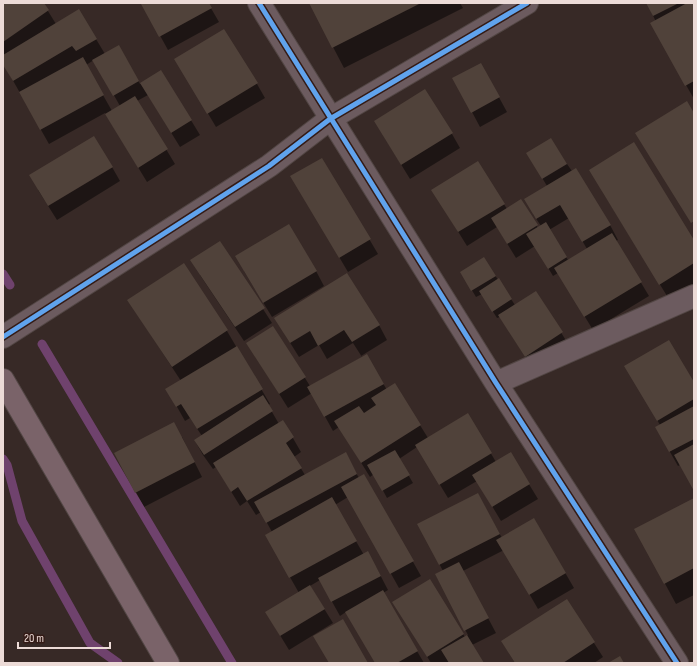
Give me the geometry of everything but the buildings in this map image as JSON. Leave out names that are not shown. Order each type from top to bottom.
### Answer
[{"type":"main road","points":[[3,380],[168,663]]},
{"type":"street","points":[[259,3],[496,383],[677,663]]},
{"type":"street","points":[[3,337],[269,166],[330,119],[527,3]]},
{"type":"street","points":[[496,383],[694,296]]},
{"type":"waterway","points":[[3,274],[10,285]]},
{"type":"waterway","points":[[42,344],[232,663]]},
{"type":"waterway","points":[[3,459],[7,465],[22,521],[90,643],[118,663]]},
{"type":"cycle path","points":[[259,3],[496,383],[677,663]]},
{"type":"cycle path","points":[[3,337],[269,166],[330,119],[527,3]]}]
